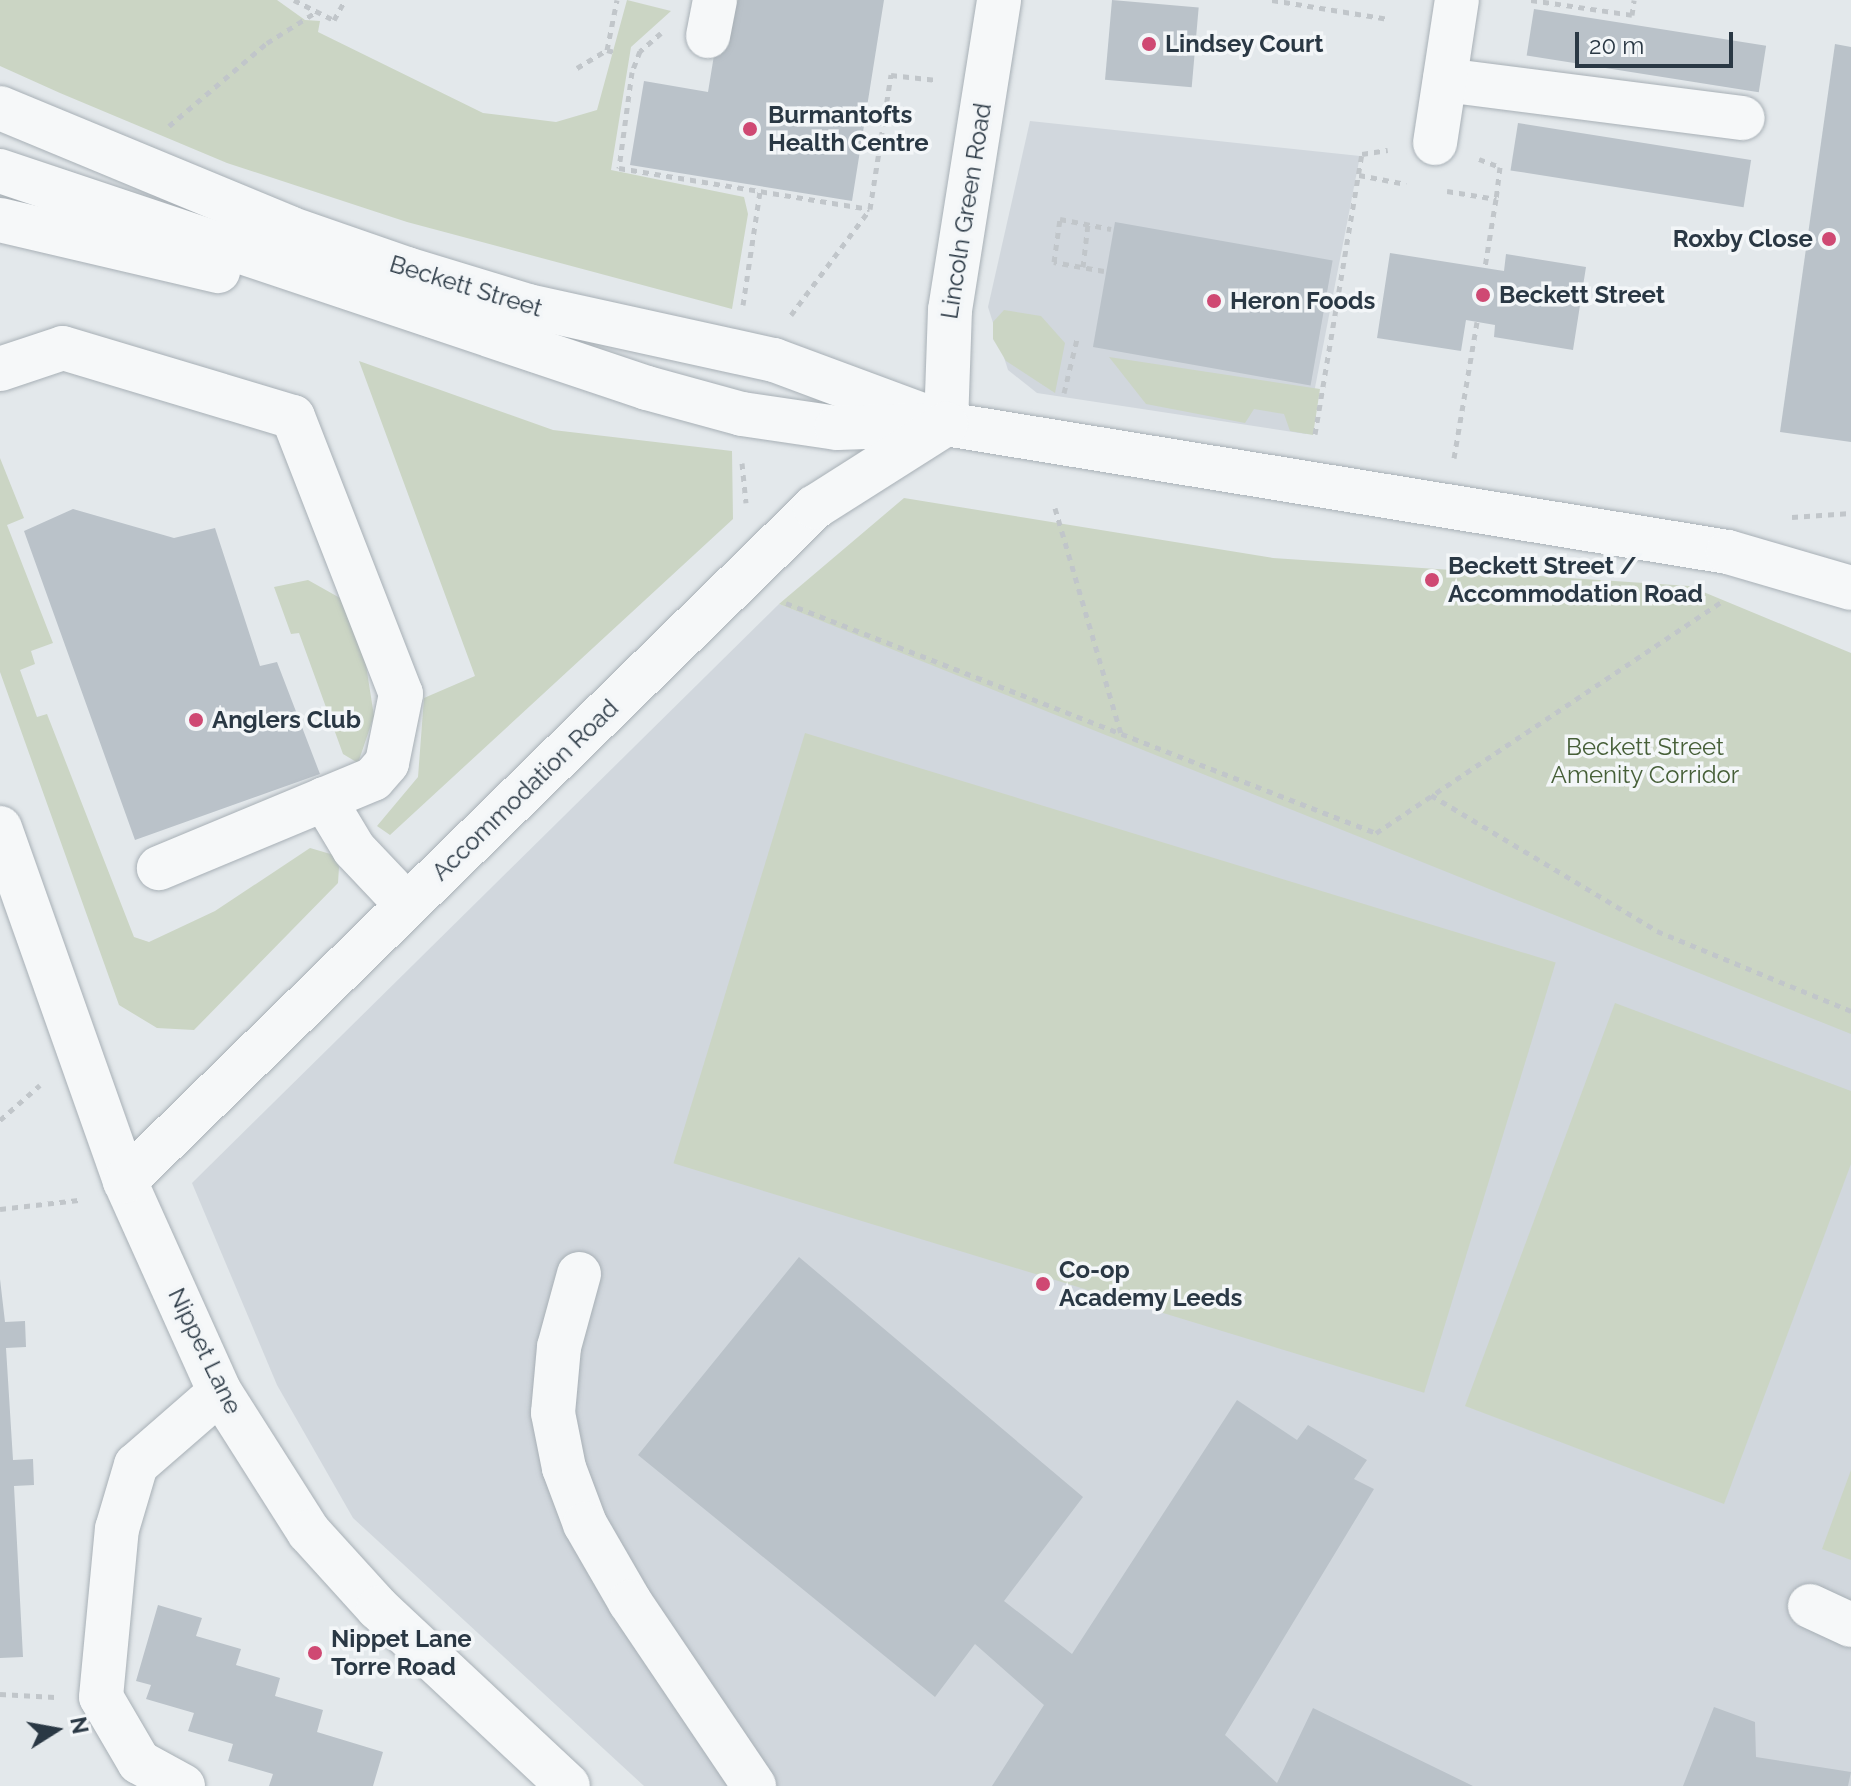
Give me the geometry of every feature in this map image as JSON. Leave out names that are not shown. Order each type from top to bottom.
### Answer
[{"type":"street","name":"Lincoln Green Road","points":[[946,424],[950,310],[999,0]]},
{"type":"street","points":[[1435,143],[1457,0]]},
{"type":"street","points":[[1445,80],[1743,118]]},
{"type":"street","name":"Beckett Street","points":[[0,108],[407,269],[528,306],[774,360],[946,424],[1684,544],[1851,588]]},
{"type":"street","name":"Beckett Street","points":[[0,171],[362,297],[742,414],[837,428],[946,424]]},
{"type":"street","name":"Beckett Street","points":[[0,220],[164,262],[362,297]]},
{"type":"street","points":[[0,369],[63,348],[293,417],[401,694],[387,763],[373,779],[159,868]]},
{"type":"street","name":"Accommodation Road","points":[[125,1181],[815,507],[946,424]]},
{"type":"street","points":[[324,799],[354,849],[407,905]]},
{"type":"street","name":"Nippet Lane","points":[[4,843],[125,1181],[220,1392],[309,1532],[378,1608],[568,1786]]},
{"type":"street","points":[[579,1274],[559,1347],[553,1413],[564,1468],[585,1524],[630,1602],[754,1786]]},
{"type":"street","points":[[183,1786],[139,1762],[101,1697],[117,1529],[136,1465],[220,1392]]},
{"type":"street","points":[[1810,1606],[1851,1625]]},
{"type":"path","points":[[294,0],[334,20],[345,0]]},
{"type":"path","points":[[607,50],[617,0]]},
{"type":"path","points":[[1272,0],[1388,19]]},
{"type":"path","points":[[1531,0],[1632,15],[1634,0]]},
{"type":"path","points":[[113,155],[161,132],[267,43],[316,12]]},
{"type":"path","points":[[712,18],[670,28],[652,37],[638,56],[619,168],[870,209]]},
{"type":"path","points":[[577,68],[607,50],[618,53]]},
{"type":"path","points":[[629,55],[638,56]]},
{"type":"path","points":[[786,320],[870,209],[891,75],[953,83]]},
{"type":"path","points":[[1312,447],[1362,154],[1435,143],[1500,167],[1485,267]]},
{"type":"path","points":[[1359,175],[1420,186]]},
{"type":"path","points":[[1435,189],[1496,199]]},
{"type":"path","points":[[741,318],[760,191]]},
{"type":"path","points":[[1104,271],[1054,262],[1060,219],[1111,229]]},
{"type":"path","points":[[1083,267],[1088,224]]},
{"type":"path","points":[[1452,470],[1477,322]]},
{"type":"path","points":[[1061,406],[1077,339]]},
{"type":"path","points":[[1055,508],[1121,733]]},
{"type":"path","points":[[1780,518],[1851,513]]},
{"type":"path","points":[[768,596],[1376,833],[1722,601],[1736,602]]},
{"type":"path","points":[[1431,795],[1657,931],[1851,1011]]},
{"type":"path","points":[[0,1209],[91,1198],[125,1181]]},
{"type":"shaded area","points":[[1030,121],[1360,156],[1306,434],[1037,393],[1008,370],[988,307]]},
{"type":"shaded area","name":"Co-op Academy Leeds","points":[[779,604],[1851,1022],[1851,1786],[644,1786],[353,1518],[277,1385],[192,1183]]},
{"type":"green space","points":[[0,0],[277,0],[305,20],[320,21],[318,32],[483,113],[556,122],[597,110],[627,0],[671,11],[631,47],[611,170],[744,197],[748,214],[732,309],[407,222],[227,163],[60,93],[0,66]]},
{"type":"green space","points":[[1004,310],[1041,316],[1065,343],[1055,393],[1006,361],[993,339],[993,322]]},
{"type":"green space","points":[[1109,357],[1320,389],[1313,435],[1290,431],[1284,414],[1254,409],[1245,423],[1146,404]]},
{"type":"green space","points":[[359,361],[553,430],[732,451],[733,519],[390,835],[377,826],[418,777],[424,698],[475,676]]},
{"type":"green space","points":[[0,458],[24,518],[7,525],[53,643],[31,651],[35,664],[20,670],[37,717],[47,714],[134,937],[149,942],[215,911],[310,848],[334,855],[339,867],[338,883],[194,1030],[157,1028],[119,1005],[0,672]]},
{"type":"green space","name":"Beckett Street Amenity Corridor","points":[[904,498],[1273,558],[1689,586],[1851,653],[1851,1034],[779,604]]},
{"type":"green space","points":[[308,580],[340,598],[365,659],[374,716],[358,763],[343,754],[299,633],[291,634],[274,587]]},
{"type":"green space","points":[[805,733],[1556,963],[1424,1393],[673,1163]]},
{"type":"green space","points":[[1615,1003],[1851,1091],[1851,1164],[1724,1504],[1465,1406]]},
{"type":"green space","points":[[1851,1470],[1851,1560],[1822,1549]]},
{"type":"building","name":"Burmantofts Health Centre","points":[[723,0],[884,0],[852,201],[630,165],[644,81],[708,92]]},
{"type":"building","name":"Lindsey Court","points":[[1112,0],[1199,8],[1192,87],[1105,80]]},
{"type":"building","points":[[1534,9],[1766,46],[1759,92],[1527,55]]},
{"type":"building","name":"Roxby Close","points":[[1835,44],[1851,47],[1851,442],[1780,432]]},
{"type":"building","points":[[1518,123],[1751,160],[1744,207],[1510,170]]},
{"type":"building","name":"Heron Foods","points":[[1115,222],[1333,260],[1311,385],[1093,347]]},
{"type":"building","name":"Beckett Street","points":[[1390,253],[1504,271],[1506,254],[1586,267],[1573,350],[1494,337],[1495,325],[1466,320],[1461,351],[1377,338]]},
{"type":"building","name":"Anglers Club","points":[[73,509],[174,538],[215,528],[260,666],[277,662],[320,774],[135,840],[24,531]]},
{"type":"building","points":[[799,1257],[1083,1497],[1004,1601],[1072,1654],[1237,1400],[1297,1440],[1308,1425],[1367,1460],[1354,1479],[1374,1489],[1225,1735],[1277,1783],[1313,1708],[1473,1786],[992,1786],[1044,1705],[975,1644],[935,1697],[638,1455]]},
{"type":"building","points":[[0,1279],[5,1322],[25,1321],[26,1347],[6,1348],[13,1460],[33,1459],[34,1485],[14,1486],[23,1657],[0,1658]]},
{"type":"building","points":[[158,1605],[202,1618],[196,1636],[241,1649],[236,1665],[280,1678],[275,1696],[323,1710],[317,1732],[383,1752],[373,1786],[269,1786],[273,1774],[228,1761],[233,1744],[188,1731],[194,1713],[146,1699],[151,1685],[136,1681]]},
{"type":"building","points":[[1714,1707],[1755,1722],[1756,1757],[1851,1772],[1848,1786],[1683,1786]]},
{"type":"place","name":"Lindsey Court","points":[[1149,44]]},
{"type":"place","name":"Burmantofts Health Centre","points":[[750,129]]},
{"type":"place","name":"Roxby Close","points":[[1829,239]]},
{"type":"place","name":"Beckett Street","points":[[1483,295]]},
{"type":"place","name":"Heron Foods","points":[[1214,301]]},
{"type":"place","name":"Beckett Street / Accommodation Road","points":[[1432,580]]},
{"type":"place","name":"Anglers Club","points":[[196,720]]},
{"type":"place","name":"Co-op Academy Leeds","points":[[1043,1284]]},
{"type":"place","name":"Nippet Lane Torre Road","points":[[315,1653]]}]
